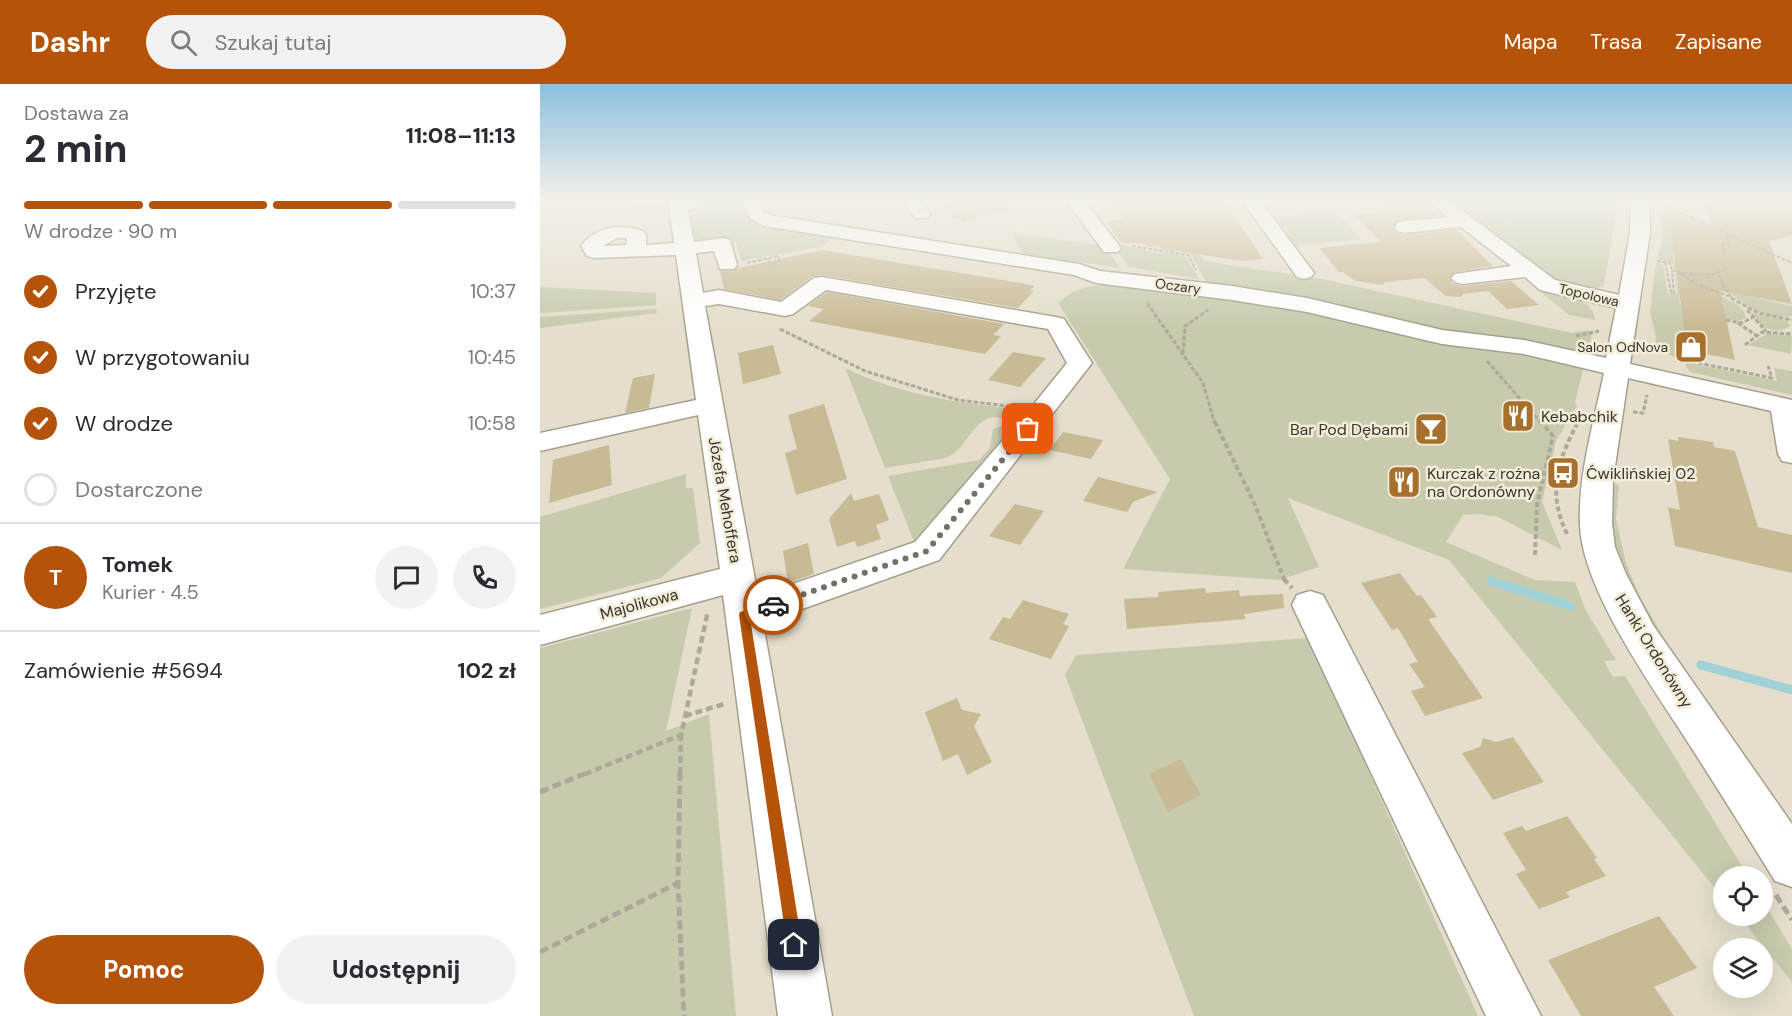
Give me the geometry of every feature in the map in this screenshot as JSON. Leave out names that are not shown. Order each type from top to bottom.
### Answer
[{"type":"street","name":"Józefa Mehoffera","points":[[683,242],[709,405],[731,599],[805,1016]]},
{"type":"street","name":"Oczary","points":[[917,242],[1079,270],[1096,277],[1232,293],[1308,305],[1443,337],[1524,347],[1788,407]]},
{"type":"street","points":[[1282,242],[1304,273]]},
{"type":"street","name":"Topolowa","points":[[1492,242],[1527,271],[1554,288],[1628,304]]},
{"type":"street","name":"Hanki Ordonówny","points":[[1638,242],[1596,501],[1596,524],[1602,556],[1621,602],[1640,636],[1792,864]]},
{"type":"street","points":[[634,251],[685,249],[723,244],[727,265]]},
{"type":"street","points":[[1462,278],[1527,271]]},
{"type":"street","name":"Majolikowa","points":[[540,630],[731,599],[927,551],[1080,363],[1056,324],[822,283],[785,309]]},
{"type":"street","points":[[692,302],[720,297],[785,309]]},
{"type":"street","points":[[540,442],[709,405]]},
{"type":"street","points":[[1788,407],[1791,447]]},
{"type":"street","points":[[1310,605],[1514,1016]]},
{"type":"path","points":[[1725,255],[1722,244],[1729,245],[1728,242]]},
{"type":"path","points":[[1748,242],[1792,263]]},
{"type":"path","points":[[1109,245],[1188,255]]},
{"type":"path","points":[[1654,260],[1665,262],[1670,263],[1674,293],[1671,292],[1665,262]]},
{"type":"path","points":[[1672,271],[1719,274],[1727,268]]},
{"type":"path","points":[[1678,272],[1696,284],[1732,297]]},
{"type":"path","points":[[1719,274],[1720,281],[1732,297],[1766,331]]},
{"type":"path","points":[[1133,280],[1203,383],[1211,414],[1255,505],[1282,577],[1310,605]]},
{"type":"path","points":[[1183,354],[1185,326],[1202,312],[1224,303],[1232,293]]},
{"type":"path","points":[[785,309],[789,314],[773,326],[865,371],[958,400],[1040,414]]},
{"type":"path","points":[[1746,309],[1764,316],[1792,320]]},
{"type":"path","points":[[1726,320],[1738,322],[1752,318]]},
{"type":"path","points":[[1738,322],[1757,336]]},
{"type":"path","points":[[1745,345],[1766,331],[1792,334]]},
{"type":"path","points":[[1468,341],[1553,436],[1536,504],[1535,555]]},
{"type":"path","points":[[1679,359],[1772,378],[1768,366]]},
{"type":"path","points":[[684,1016],[678,883],[681,735],[685,716],[731,599]]},
{"type":"path","points":[[685,716],[726,703]]},
{"type":"path","points":[[540,792],[681,735]]},
{"type":"path","points":[[540,952],[678,883]]},
{"type":"green space","points":[[696,242],[726,242],[696,244]]},
{"type":"green space","points":[[736,242],[828,242],[823,246],[741,261]]},
{"type":"green space","points":[[1017,242],[1080,242],[1105,246],[1120,268],[1024,254]]},
{"type":"green space","points":[[1182,242],[1190,242],[1205,261],[1321,279],[1572,333],[1588,330],[1592,334],[1587,356],[1450,336],[1218,289],[1207,283]]},
{"type":"green space","points":[[1291,242],[1328,242],[1294,246]]},
{"type":"green space","points":[[1611,242],[1604,285],[1586,289],[1566,285],[1519,260],[1495,243]]},
{"type":"green space","points":[[1661,242],[1686,242],[1682,254],[1673,253],[1674,259],[1699,264],[1687,273],[1675,271],[1672,263],[1657,260]]},
{"type":"green space","points":[[1121,245],[1146,249],[1145,251],[1184,255],[1199,279],[1129,267],[1115,248]]},
{"type":"green space","points":[[1656,263],[1663,264],[1668,293],[1677,294],[1675,273],[1737,304],[1744,311],[1746,318],[1739,321],[1726,319],[1722,301],[1679,297],[1680,304],[1689,306],[1695,343],[1676,341],[1676,357],[1654,351],[1656,337],[1650,312]]},
{"type":"green space","points":[[1092,286],[1161,287],[1234,296],[1469,349],[1585,362],[1575,402],[1577,406],[1556,441],[1542,502],[1562,550],[1498,517],[1480,514],[1463,515],[1446,542],[1535,580],[1575,582],[1586,611],[1616,660],[1604,661],[1613,677],[1625,676],[1742,866],[1713,866],[1713,886],[1449,560],[1288,498],[1319,567],[1279,580],[1123,569],[1170,479],[1058,303],[1069,294]]},
{"type":"green space","points":[[540,287],[656,293],[656,305],[540,313]]},
{"type":"green space","points":[[1537,289],[1581,301],[1593,312],[1595,320],[1569,315]]},
{"type":"green space","points":[[1727,289],[1745,289],[1747,296],[1792,306],[1792,316],[1774,316],[1756,311],[1741,302]]},
{"type":"green space","points":[[656,309],[657,313],[540,328],[540,317]]},
{"type":"green space","points":[[1751,313],[1786,320],[1790,326],[1779,330],[1768,329]]},
{"type":"green space","points":[[1768,333],[1792,336],[1791,354],[1748,345]]},
{"type":"green space","points":[[1684,362],[1777,381],[1774,368],[1792,371],[1792,395],[1690,372]]},
{"type":"green space","points":[[845,368],[889,386],[911,392],[956,401],[1026,410],[1018,420],[993,417],[982,421],[958,450],[946,458],[885,468]]},
{"type":"green space","points":[[1003,426],[1011,429],[915,544],[888,476],[979,460],[990,448],[993,429]]},
{"type":"green space","points":[[686,474],[686,488],[693,488],[700,543],[661,578],[540,609],[540,517]]},
{"type":"green space","points":[[1615,484],[1619,485],[1616,519],[1626,563],[1640,597],[1666,641],[1792,823],[1792,832],[1643,611],[1620,562],[1613,540],[1611,508]]},
{"type":"green space","points":[[692,608],[666,731],[709,714],[736,1016],[540,1016],[540,648]]},
{"type":"green space","points":[[1309,638],[1478,1016],[1194,1016],[1065,675],[1076,655]]},
{"type":"green space","points":[[1773,918],[1792,949],[1792,982],[1773,958],[1773,938],[1757,938],[1747,926],[1773,926]]},
{"type":"building","points":[[1252,242],[1263,259],[1243,261],[1162,249],[1159,246],[1148,247],[1146,244],[1121,243]]},
{"type":"building","points":[[1376,242],[1469,242],[1493,266],[1455,272],[1449,278],[1453,284],[1462,286],[1511,281],[1539,305],[1507,309],[1488,291],[1463,294],[1461,297],[1446,296],[1424,278],[1385,282],[1383,285],[1355,281],[1343,272],[1339,272],[1319,248]]},
{"type":"building","points":[[1673,242],[1770,242],[1792,304],[1720,291],[1735,360],[1687,350]]},
{"type":"building","points":[[822,250],[1035,286],[1030,290],[1034,291],[1018,308],[822,275],[813,276],[780,300],[724,289],[720,271],[734,271],[738,268]]},
{"type":"building","points":[[827,292],[1004,324],[993,335],[1001,336],[985,354],[809,321],[824,309],[808,306]]},
{"type":"building","points":[[773,345],[781,374],[743,384],[738,353]]},
{"type":"building","points":[[1013,352],[1046,358],[1020,387],[988,380]]},
{"type":"building","points":[[655,374],[649,408],[625,413],[633,378]]},
{"type":"building","points":[[824,404],[847,479],[796,495],[785,453],[797,449],[788,415]]},
{"type":"building","points":[[1063,432],[1103,440],[1091,459],[1050,450]]},
{"type":"building","points":[[1678,437],[1713,442],[1714,447],[1735,451],[1758,527],[1792,535],[1792,573],[1675,546],[1668,507],[1680,510],[1668,439],[1679,441]]},
{"type":"building","points":[[609,445],[612,485],[549,503],[553,460]]},
{"type":"building","points":[[1098,477],[1158,492],[1133,502],[1127,512],[1083,501]]},
{"type":"building","points":[[851,493],[854,501],[879,494],[889,520],[876,525],[881,539],[857,547],[855,541],[837,547],[829,519]]},
{"type":"building","points":[[1015,504],[1044,511],[1020,545],[989,536]]},
{"type":"building","points":[[808,543],[814,574],[788,583],[783,551]]},
{"type":"building","points":[[1400,573],[1417,596],[1421,595],[1437,617],[1428,619],[1483,698],[1425,716],[1411,691],[1425,687],[1409,664],[1418,662],[1398,628],[1392,630],[1361,583]]},
{"type":"building","points":[[1205,588],[1206,593],[1239,590],[1240,596],[1283,594],[1284,608],[1244,614],[1246,619],[1127,629],[1124,599],[1159,597],[1158,592]]},
{"type":"building","points":[[1023,600],[1069,614],[1063,624],[1069,626],[1051,659],[989,639],[1003,617],[1010,619]]},
{"type":"building","points":[[957,698],[962,710],[981,714],[974,726],[992,762],[967,775],[958,754],[943,761],[925,712]]},
{"type":"building","points":[[1513,737],[1544,782],[1493,800],[1462,753],[1480,747],[1483,738],[1496,742]]},
{"type":"building","points":[[1181,759],[1201,795],[1168,812],[1149,774]]},
{"type":"building","points":[[1567,816],[1597,858],[1594,859],[1606,876],[1566,892],[1570,897],[1539,909],[1516,874],[1526,870],[1503,833],[1522,826],[1526,831]]},
{"type":"building","points":[[1659,916],[1697,968],[1654,987],[1674,1016],[1581,1016],[1548,960]]},
{"type":"waterway","points":[[1491,581],[1570,606]]},
{"type":"waterway","points":[[1701,665],[1792,690]]},
{"type":"way so far","points":[[773,605],[927,551],[1028,429]]},
{"type":"place","name":"Salon OdNova","points":[[1691,347]]},
{"type":"place","name":"Kebabchik","points":[[1518,416]]},
{"type":"place","name":"Bar Pod Dębami","points":[[1431,429]]},
{"type":"place","name":"Ćwiklińskiej 02","points":[[1563,473]]},
{"type":"place","name":"Kurczak z rożna na Ordonówny","points":[[1404,482]]},
{"type":"route","points":[[773,605],[744,615],[794,945]]}]
